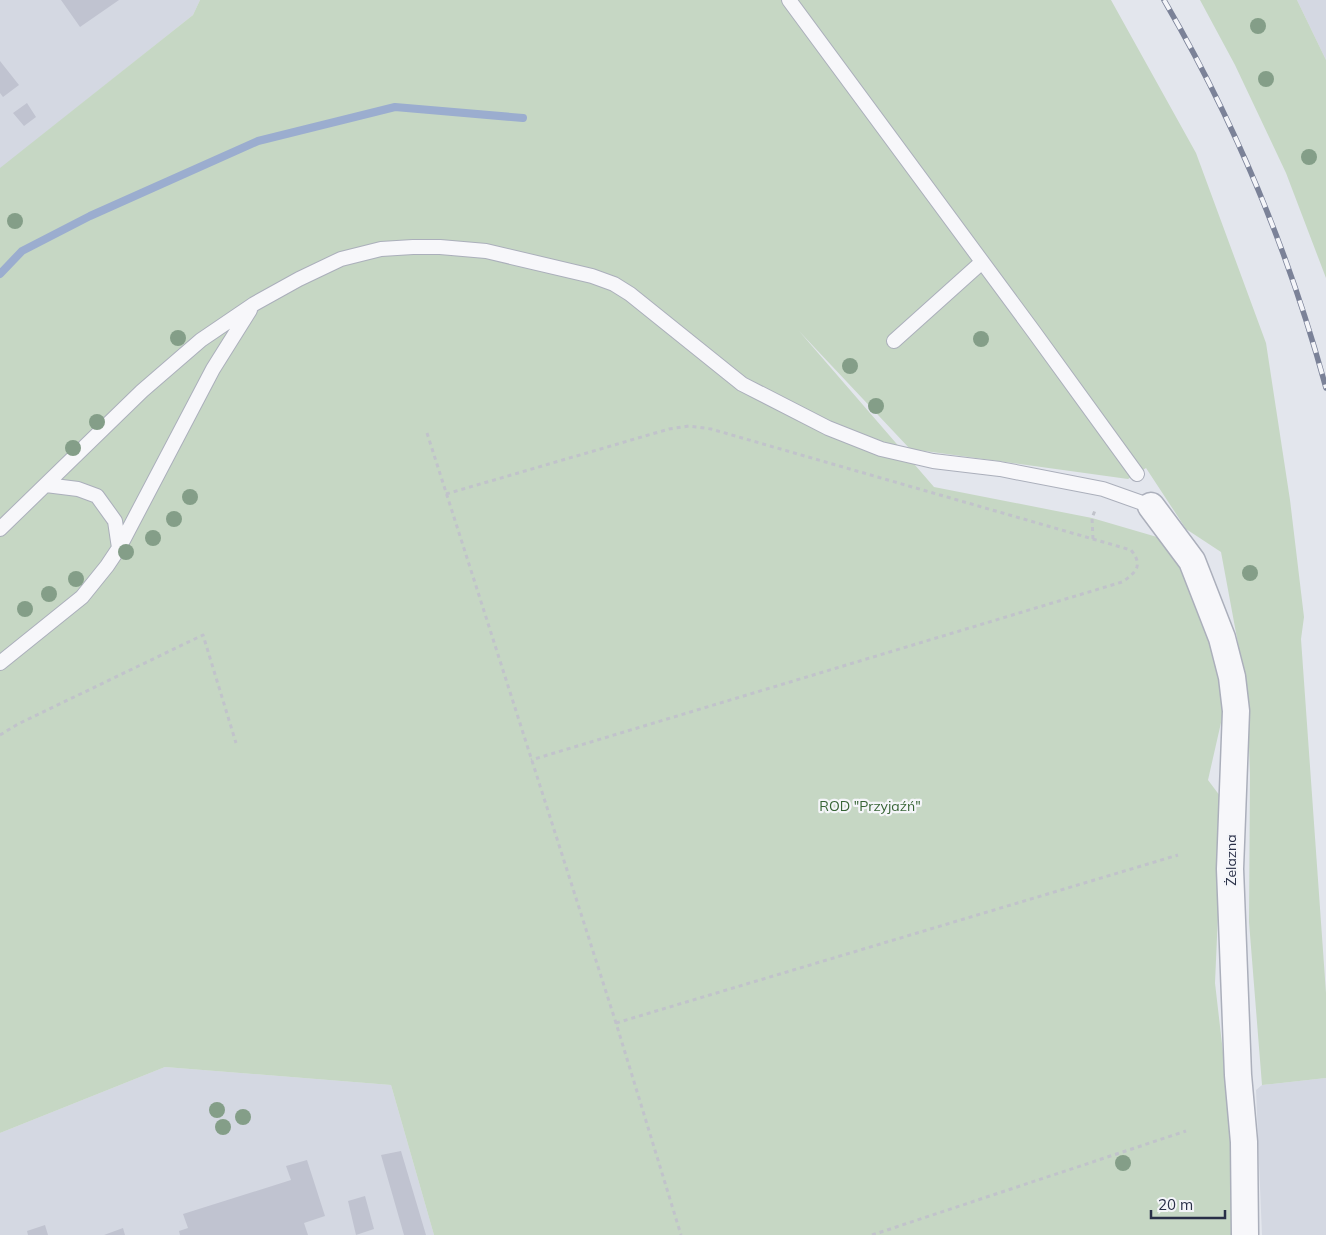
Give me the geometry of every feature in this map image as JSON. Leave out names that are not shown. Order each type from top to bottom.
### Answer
[{"type":"street","name":"Żelazna","points":[[1151,506],[1192,561],[1222,638],[1232,676],[1236,711],[1230,869],[1238,1075],[1244,1142],[1245,1235]]},
{"type":"lane","points":[[789,0],[1137,474]]},
{"type":"lane","points":[[0,529],[142,391],[201,340],[254,304],[299,279],[341,259],[381,249],[413,247],[486,251],[592,276],[614,284],[630,294],[742,384],[828,428],[881,449],[933,461],[1000,469],[1103,489],[1151,506]]},
{"type":"lane","points":[[894,341],[982,262]]},
{"type":"lane","points":[[0,663],[82,597],[107,566],[119,548],[213,369],[254,304]]},
{"type":"lane","points":[[46,486],[78,489],[97,496],[115,521],[119,548]]},
{"type":"path","points":[[446,494],[669,429],[689,426],[711,429],[1131,550],[1137,558],[1138,566],[1133,575],[1122,582],[531,760]]},
{"type":"path","points":[[426,433],[616,1023],[681,1235]]},
{"type":"path","points":[[1092,518],[1092,539]]},
{"type":"path","points":[[0,735],[18,724],[203,635],[236,743]]},
{"type":"path","points":[[616,1023],[1178,855]]},
{"type":"path","points":[[872,1235],[1186,1131]]},
{"type":"shaded area","points":[[0,0],[200,0],[193,15],[0,169]]},
{"type":"shaded area","points":[[1297,0],[1326,0],[1326,60]]},
{"type":"shaded area","points":[[165,1067],[391,1085],[434,1235],[0,1235],[0,1133]]},
{"type":"shaded area","points":[[1326,1078],[1326,1235],[1262,1235],[1256,1090],[1262,1085]]},
{"type":"green space","name":"ROD \"Przyjaźń\"","points":[[200,0],[1111,0],[1196,153],[1266,343],[1290,500],[1304,617],[1301,639],[1326,993],[1326,1078],[1262,1085],[1249,922],[1250,774],[1247,692],[1221,552],[1186,529],[1146,468],[1128,479],[910,449],[799,331],[934,487],[1092,518],[1157,537],[1184,564],[1220,666],[1225,705],[1208,780],[1223,800],[1215,983],[1230,1113],[1233,1235],[434,1235],[391,1085],[165,1067],[0,1133],[0,168],[193,15]]},
{"type":"green space","points":[[1200,0],[1297,0],[1326,60],[1326,278],[1286,173],[1235,65]]},
{"type":"building","points":[[61,0],[119,0],[80,27]]},
{"type":"building","points":[[0,61],[19,85],[3,97],[0,93]]},
{"type":"building","points":[[27,103],[36,117],[24,126],[13,113]]},
{"type":"building","points":[[401,1151],[426,1235],[404,1235],[381,1155]]},
{"type":"building","points":[[307,1160],[325,1216],[304,1223],[308,1235],[180,1235],[179,1231],[188,1228],[183,1214],[291,1180],[286,1166]]},
{"type":"building","points":[[365,1196],[374,1229],[356,1235],[348,1201]]},
{"type":"building","points":[[45,1225],[48,1235],[28,1235],[27,1231]]},
{"type":"building","points":[[123,1228],[125,1235],[104,1235]]},
{"type":"waterway","points":[[0,274],[22,251],[90,216],[258,141],[395,107],[523,118]]},
{"type":"railway","points":[[1164,0],[1214,93],[1258,189],[1295,287],[1326,388]]}]
